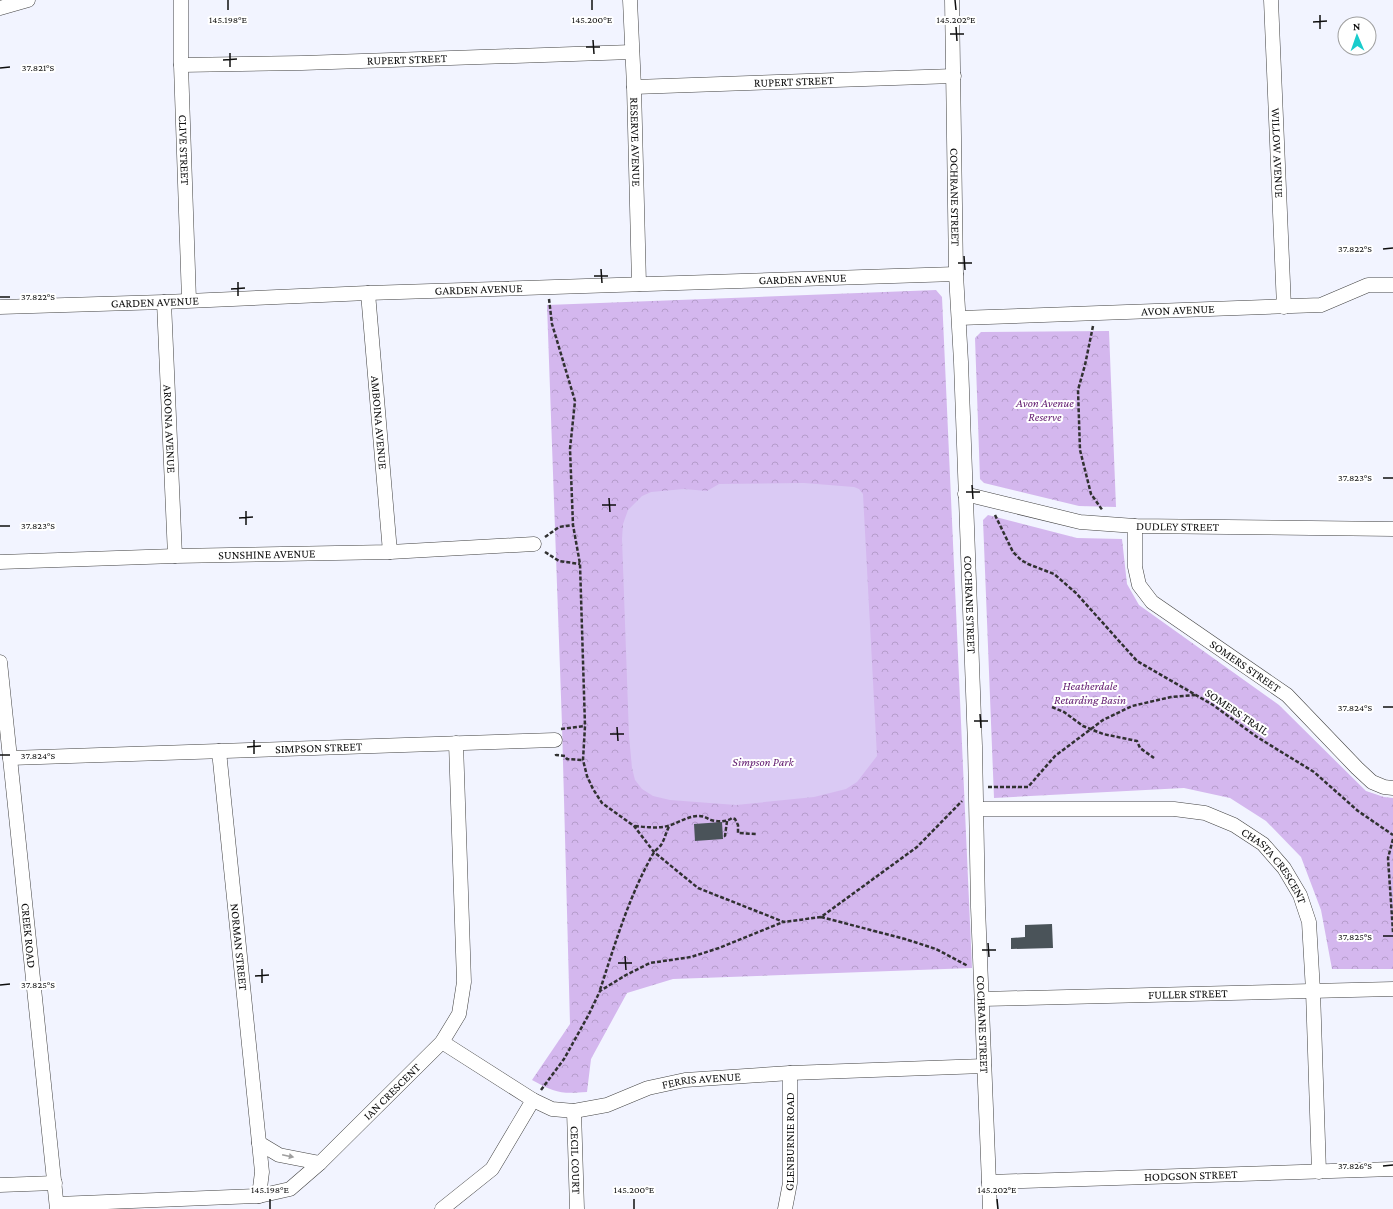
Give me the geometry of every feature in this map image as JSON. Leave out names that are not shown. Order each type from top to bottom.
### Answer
[{"type":"street","points":[[0,8],[28,0]]},
{"type":"street","name":"CLIVE STREET","points":[[181,0],[181,65],[189,300]]},
{"type":"street","name":"RESERVE AVENUE","points":[[630,0],[634,86],[639,284]]},
{"type":"street","name":"COCHRANE STREET","points":[[952,0],[956,274],[959,318],[977,809],[984,1066],[990,1209]]},
{"type":"street","name":"WILLOW AVENUE","points":[[1272,0],[1284,307]]},
{"type":"street","name":"RUPERT STREET","points":[[181,65],[310,63],[632,52]]},
{"type":"street","name":"RUPERT STREET","points":[[634,86],[954,76]]},
{"type":"street","name":"GARDEN AVENUE","points":[[0,307],[164,302],[368,292],[956,274]]},
{"type":"street","name":"AVON AVENUE","points":[[959,318],[1321,305],[1368,285],[1393,284]]},
{"type":"street","name":"AMBOINA AVENUE","points":[[368,292],[390,552]]},
{"type":"street","name":"AROONA AVENUE","points":[[164,302],[175,556]]},
{"type":"street","name":"DUDLEY STREET","points":[[965,494],[1080,522],[1135,526],[1393,529]]},
{"type":"street","name":"SOMERS STREET","points":[[1135,526],[1135,568],[1139,585],[1152,602],[1287,695],[1372,782],[1384,787],[1393,788]]},
{"type":"street","name":"SUNSHINE AVENUE","points":[[0,562],[175,556],[390,552],[534,544]]},
{"type":"street","name":"CREEK ROAD","points":[[0,662],[3,717],[10,758],[57,1207]]},
{"type":"street","name":"SIMPSON STREET","points":[[10,758],[555,740]]},
{"type":"street","name":"IAN CRESCENT","points":[[57,1207],[259,1196],[290,1189],[320,1163],[442,1042],[459,1014],[464,982],[456,743]]},
{"type":"street","name":"NORMAN STREET","points":[[218,751],[262,1172],[259,1196]]},
{"type":"street","name":"CHASTA CRESCENT","points":[[977,809],[1174,809],[1205,813],[1234,825],[1263,844],[1284,868],[1300,895],[1309,922],[1313,991],[1319,1172]]},
{"type":"street","name":"FULLER STREET","points":[[982,999],[1393,989]]},
{"type":"street","name":"FERRIS AVENUE","points":[[442,1042],[533,1100],[552,1108],[574,1110],[607,1105],[648,1088],[685,1080],[790,1073],[984,1066]]},
{"type":"street","name":"GLENBURNIE ROAD","points":[[785,1209],[790,1183],[790,1073]]},
{"type":"street","points":[[442,1209],[492,1169],[533,1100]]},
{"type":"street","name":"CECIL COURT","points":[[574,1110],[578,1209]]},
{"type":"street","points":[[259,1143],[279,1154],[320,1163]]},
{"type":"street","name":"HODGSON STREET","points":[[989,1182],[1393,1169]]},
{"type":"street","points":[[0,1185],[55,1183]]},
{"type":"path","points":[[547,287],[552,324],[575,401],[570,449],[573,525],[580,564],[585,726],[583,760],[587,776],[602,803],[634,826],[654,852],[698,888],[784,922]]},
{"type":"path","points":[[1096,312],[1078,390],[1080,450],[1091,494],[1112,524]]},
{"type":"path","points":[[988,500],[1013,552],[1021,560],[1054,574],[1076,593],[1137,661],[1195,695]]},
{"type":"path","points":[[989,514],[1002,517]]},
{"type":"path","points":[[573,525],[560,527],[534,544],[559,560],[580,564]]},
{"type":"path","name":"SOMERS TRAIL","points":[[976,788],[1028,787],[1054,756],[1103,720],[1132,706],[1171,697],[1195,695],[1213,705],[1257,737],[1314,772],[1358,811],[1393,835]]},
{"type":"path","points":[[1052,707],[1064,712],[1083,726],[1090,729],[1103,734],[1137,741],[1140,748],[1154,758]]},
{"type":"path","points":[[821,917],[917,847],[976,788]]},
{"type":"path","points":[[634,826],[663,827],[694,816],[702,816],[710,820],[726,821],[732,818],[735,819],[738,825],[738,833],[756,834]]},
{"type":"path","points":[[726,821],[725,836],[728,838]]},
{"type":"path","points":[[533,1100],[564,1060],[589,1014],[600,991],[619,930],[636,890],[654,852],[660,847],[670,825]]},
{"type":"path","points":[[1393,839],[1388,858],[1393,932]]},
{"type":"path","points":[[600,991],[626,975],[650,963],[692,957],[784,922],[821,917],[936,949],[972,968],[981,968]]},
{"type":"green space","name":"Simpson Park","points":[[936,290],[942,297],[972,968],[673,979],[627,993],[591,1059],[587,1092],[558,1092],[532,1080],[570,1024],[562,725],[547,305]]},
{"type":"green space","name":"Avon Avenue Reserve","points":[[1109,331],[1116,507],[1079,506],[984,483],[980,479],[975,338],[981,332]]},
{"type":"green space","points":[[804,483],[854,487],[859,489],[863,494],[877,756],[857,782],[846,789],[814,797],[736,805],[670,800],[653,796],[642,789],[635,780],[632,768],[629,736],[622,539],[623,524],[628,510],[642,496],[651,492],[684,489],[707,491],[719,484]]},
{"type":"green space","name":"Heatherdale Retarding Basin","points":[[988,515],[1077,538],[1122,539],[1127,584],[1139,605],[1279,705],[1366,791],[1384,797],[1393,798],[1393,969],[1332,969],[1321,910],[1301,857],[1266,821],[1230,798],[1184,788],[994,798],[983,520]]},
{"type":"building","points":[[722,822],[723,839],[695,841],[694,824]]},
{"type":"building","points":[[1052,924],[1053,948],[1011,949],[1011,938],[1025,937],[1025,925]]}]
